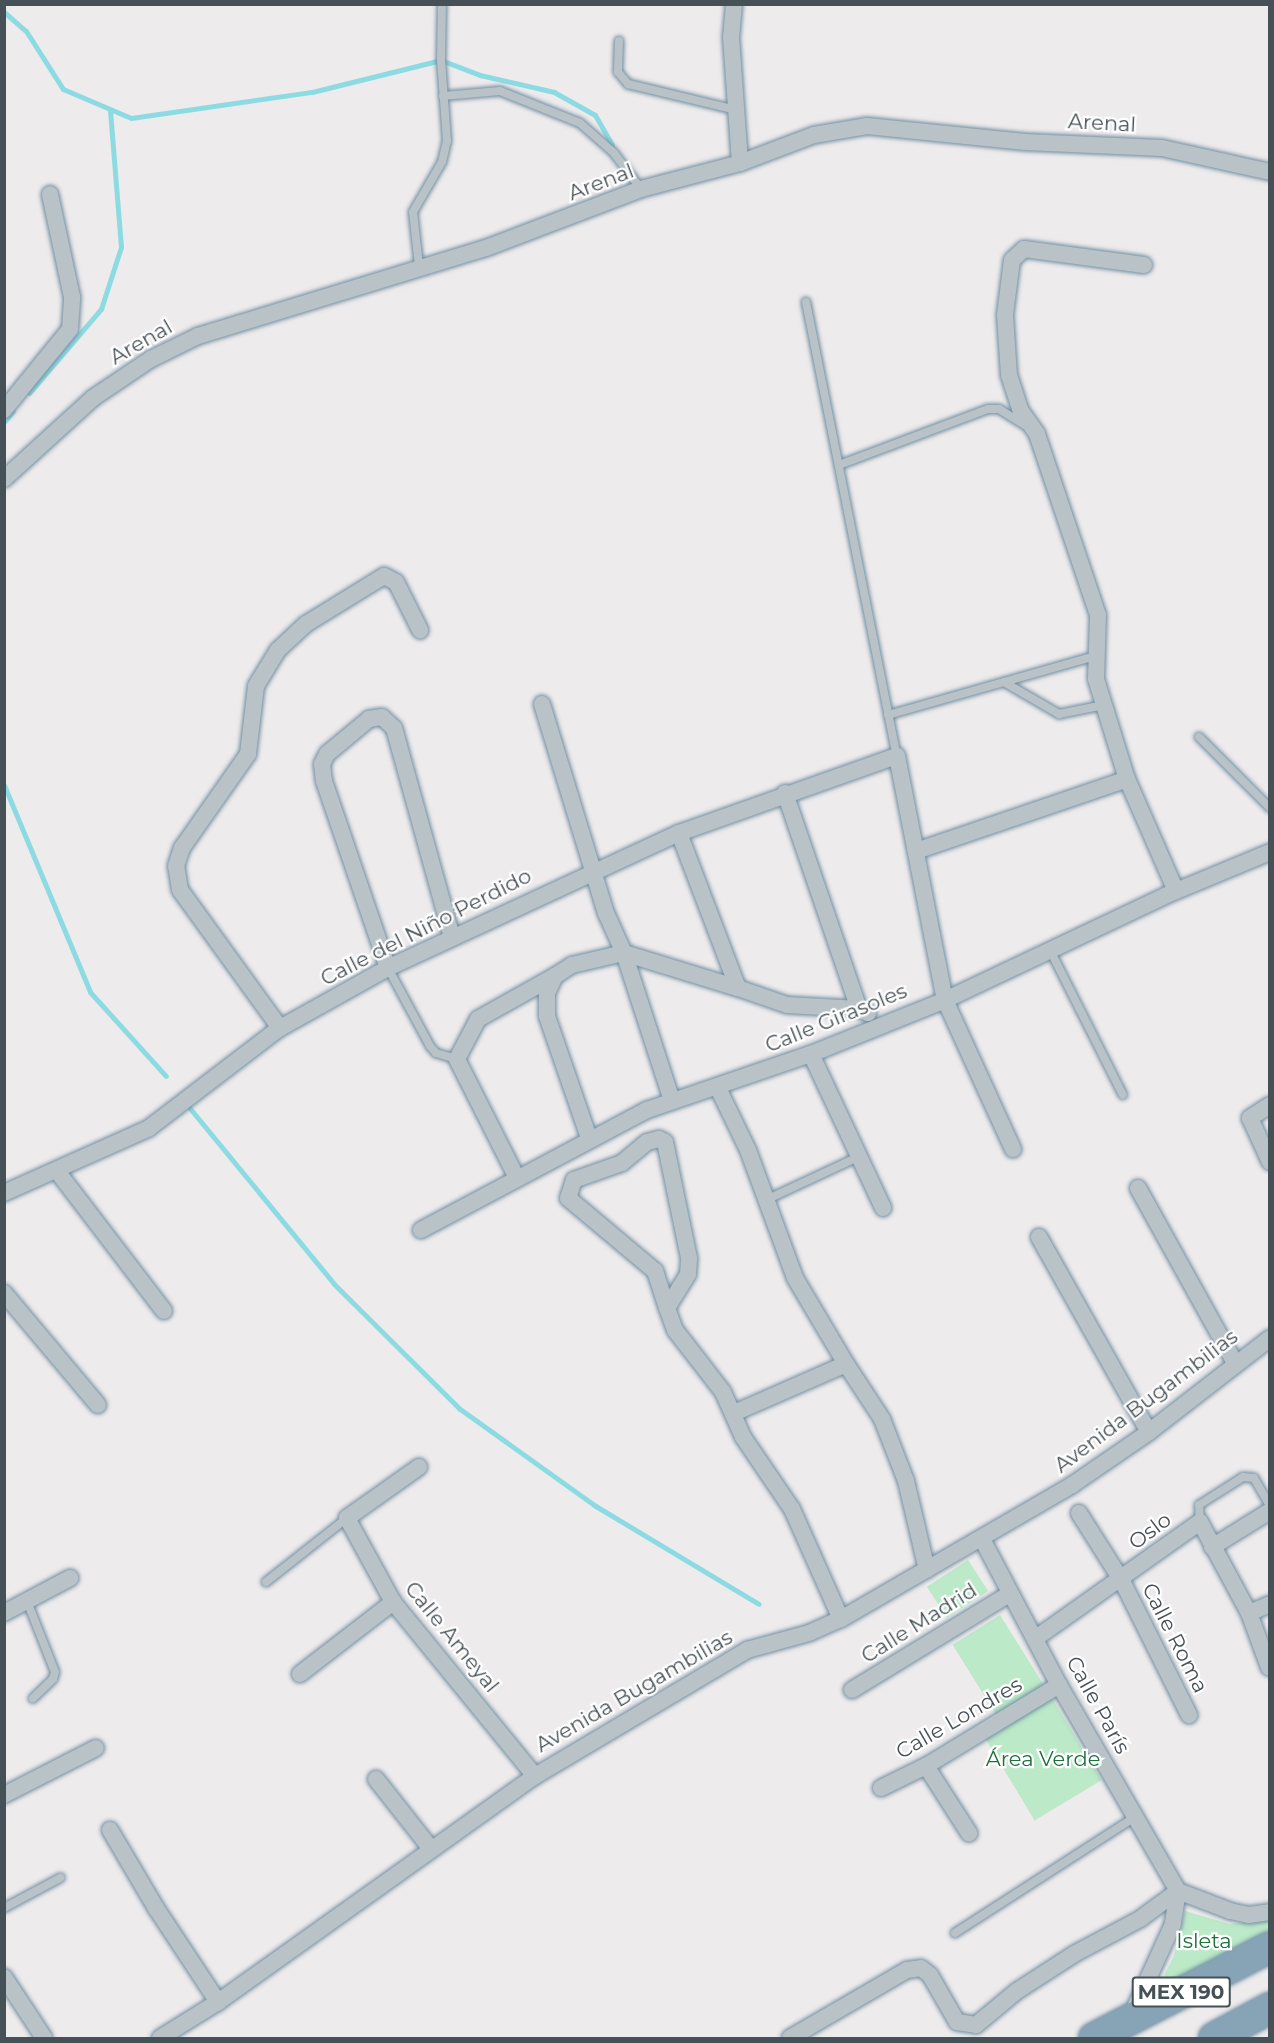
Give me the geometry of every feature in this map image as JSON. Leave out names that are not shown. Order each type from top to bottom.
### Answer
[{"type":"highway","name":"MEX 190","points":[[1094,2038],[1131,2016],[1269,1947]]},
{"type":"highway","name":"MEX 190","points":[[1214,2038],[1269,2008]]},
{"type":"street","points":[[734,4],[731,38],[740,163]]},
{"type":"street","name":"Arenal","points":[[4,479],[93,398],[168,349],[419,266],[486,248],[641,189],[740,163],[814,135],[867,126],[1024,142],[1162,148],[1269,172]]},
{"type":"street","points":[[4,410],[64,341],[72,313],[50,194]]},
{"type":"street","points":[[1144,265],[1024,249],[1012,260],[1005,315],[1009,375],[1021,411],[1037,434],[1098,615],[1095,656],[1104,705],[1127,779],[1176,891]]},
{"type":"street","points":[[280,1028],[180,890],[176,866],[182,848],[248,754],[256,686],[278,650],[306,624],[384,576],[396,582],[420,630]]},
{"type":"street","points":[[542,704],[592,870],[624,952],[672,1101]]},
{"type":"street","points":[[388,968],[324,781],[322,764],[327,754],[369,719],[382,717],[394,728],[452,937]]},
{"type":"street","points":[[897,756],[945,1000],[1012,1149]]},
{"type":"street","name":"Calle del Niño Perdido","points":[[4,1192],[57,1171],[149,1128],[280,1028],[388,968],[592,870],[679,833],[785,793],[897,756]]},
{"type":"street","points":[[916,851],[1127,779]]},
{"type":"street","points":[[785,793],[859,1009]]},
{"type":"street","points":[[679,833],[738,988]]},
{"type":"street","name":"Calle Girasoles","points":[[421,1230],[590,1138],[672,1101],[718,1088],[811,1054],[886,1021],[945,1000],[1176,891],[1269,852]]},
{"type":"street","points":[[517,1178],[457,1059],[478,1019],[572,965],[624,952],[787,1005],[859,1009],[886,1021]]},
{"type":"street","points":[[555,976],[547,993],[547,1016],[590,1138]]},
{"type":"street","points":[[811,1054],[856,1158],[882,1208]]},
{"type":"street","points":[[718,1088],[766,1200],[795,1278],[882,1419],[906,1481],[927,1570]]},
{"type":"street","points":[[1269,1105],[1250,1118],[1269,1162]]},
{"type":"street","points":[[667,1308],[688,1274],[689,1258],[665,1142],[659,1139],[647,1142],[622,1164],[574,1180],[568,1198],[655,1271],[667,1308],[675,1330],[734,1413],[743,1437],[792,1509],[841,1619]]},
{"type":"street","points":[[57,1171],[164,1311]]},
{"type":"street","points":[[1138,1188],[1235,1363]]},
{"type":"street","points":[[1039,1237],[1149,1432]]},
{"type":"street","points":[[4,1293],[98,1405]]},
{"type":"street","name":"Avenida Bugambilias","points":[[160,2038],[218,2002],[535,1776],[747,1650],[809,1633],[841,1619],[982,1539],[1072,1485],[1149,1432],[1269,1338]]},
{"type":"street","points":[[734,1413],[846,1364]]},
{"type":"street","points":[[347,1518],[419,1467]]},
{"type":"street","points":[[1212,1547],[1269,1511]]},
{"type":"street","name":"Oslo","points":[[1079,1513],[1122,1581],[1200,1522],[1249,1613],[1269,1667]]},
{"type":"street","name":"Calle Ameyal","points":[[347,1518],[393,1602],[535,1776]]},
{"type":"street","name":"Calle París","points":[[982,1539],[1059,1685],[1178,1891]]},
{"type":"street","points":[[4,1613],[70,1578]]},
{"type":"street","points":[[1036,1638],[1122,1581]]},
{"type":"street","name":"Calle Roma","points":[[1122,1581],[1189,1715]]},
{"type":"street","name":"Calle Madrid","points":[[852,1690],[1009,1594]]},
{"type":"street","points":[[300,1674],[393,1602]]},
{"type":"street","points":[[1249,1613],[1269,1604]]},
{"type":"street","name":"Calle Londres","points":[[881,1788],[926,1766],[1059,1685]]},
{"type":"street","points":[[4,1795],[96,1748]]},
{"type":"street","points":[[926,1766],[969,1833]]},
{"type":"street","points":[[376,1779],[430,1849]]},
{"type":"street","points":[[110,1830],[156,1908],[218,2002]]},
{"type":"street","points":[[1178,1891],[1230,1911],[1249,1915],[1269,1912]]},
{"type":"street","points":[[1131,2016],[1173,1924],[1178,1891]]},
{"type":"street","points":[[790,2038],[907,1970],[921,1968],[930,1975],[957,2022],[976,2025],[1017,1991],[1076,1953],[1140,1919],[1178,1891]]},
{"type":"street","points":[[4,1977],[44,2038]]},
{"type":"lane","points":[[419,266],[413,213],[442,162],[447,141],[442,96],[442,4]]},
{"type":"lane","points":[[619,41],[618,72],[628,84],[736,110]]},
{"type":"lane","points":[[442,96],[500,91],[580,123],[614,153],[641,189]]},
{"type":"lane","points":[[806,302],[897,756]]},
{"type":"lane","points":[[839,465],[988,409],[1010,415],[1037,434]]},
{"type":"lane","points":[[888,715],[1095,656]]},
{"type":"lane","points":[[1004,682],[1059,714],[1104,705]]},
{"type":"lane","points":[[1199,737],[1269,808]]},
{"type":"lane","points":[[1050,950],[1123,1095]]},
{"type":"lane","points":[[388,968],[430,1046],[436,1053],[457,1059]]},
{"type":"lane","points":[[766,1200],[856,1158]]},
{"type":"lane","points":[[1200,1522],[1199,1505],[1244,1477],[1254,1478],[1269,1506]]},
{"type":"lane","points":[[266,1582],[347,1518]]},
{"type":"lane","points":[[27,1601],[55,1672],[53,1679],[33,1698]]},
{"type":"lane","points":[[955,1933],[1135,1817]]},
{"type":"lane","points":[[4,1908],[60,1878]]},
{"type":"green space","points":[[968,1560],[988,1591],[947,1618],[927,1587]]},
{"type":"green space","name":"Área Verde","points":[[1000,1615],[1045,1686],[997,1716],[953,1645]]},
{"type":"green space","name":"Área Verde","points":[[1052,1698],[1101,1780],[1035,1820],[985,1738]]},
{"type":"green space","name":"Isleta","points":[[1185,1911],[1230,1924],[1269,1919],[1269,1931],[1154,1995],[1174,1956]]},
{"type":"waterway","points":[[4,12],[26,31],[63,89],[131,118],[312,92],[441,60],[480,75],[554,92],[595,115],[612,144]]},
{"type":"waterway","points":[[29,393],[101,309],[121,247],[110,109]]},
{"type":"waterway","points":[[4,422],[13,411]]},
{"type":"waterway","points":[[4,785],[90,992],[166,1076]]},
{"type":"waterway","points":[[188,1106],[334,1284],[460,1409],[594,1505],[759,1604]]}]
